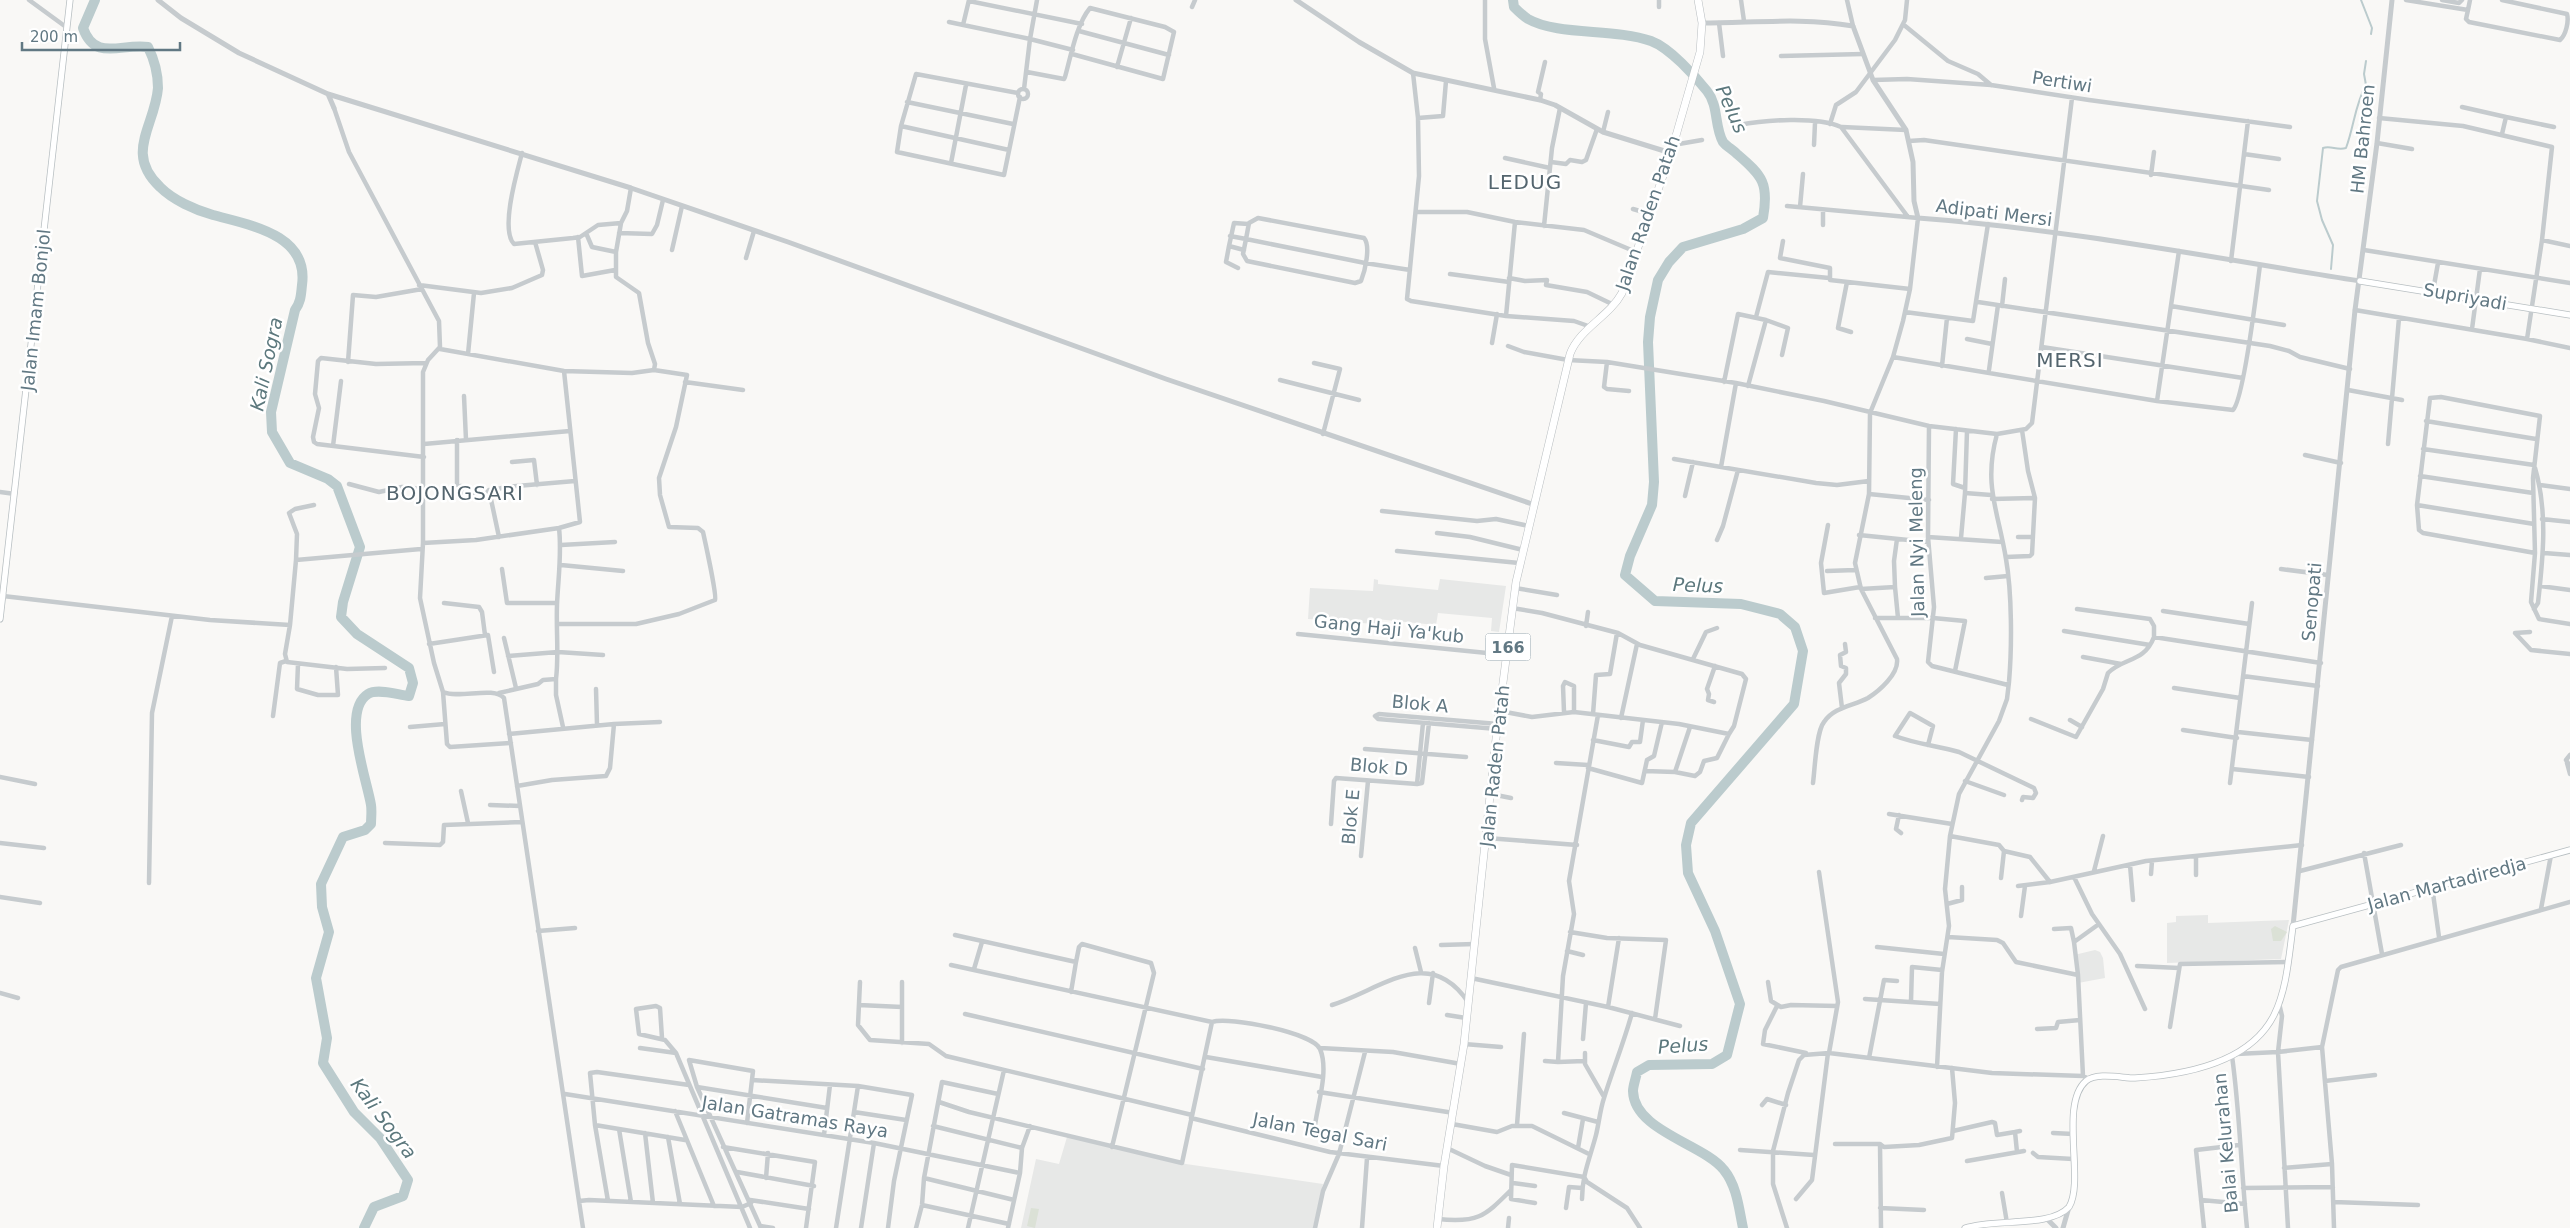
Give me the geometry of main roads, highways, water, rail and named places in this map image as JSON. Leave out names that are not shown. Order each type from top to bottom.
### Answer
[{"type":"main road","name":"Jalan Imam Bonjol","points":[[0,619],[1,596],[16,494],[70,0]]},
{"type":"main road","name":"Jalan Raden Patah","points":[[1437,1228],[1444,1166],[1452,1124],[1450,1113],[1464,1044],[1463,1018],[1468,1002],[1471,978],[1487,838],[1497,726],[1519,562],[1530,526],[1568,360],[1574,344],[1614,305],[1629,276],[1671,153],[1700,52],[1702,23],[1698,0]]},
{"type":"main road","name":"Supriyadi","points":[[2360,281],[2433,291],[2570,315]]},
{"type":"main road","name":"Jalan Martadiredja","points":[[1993,1226],[2038,1224],[2049,1221],[2069,1206],[2074,1183],[2073,1134],[2077,1093],[2089,1079],[2147,1077],[2186,1070],[2234,1055],[2260,1035],[2279,1003],[2293,926],[2432,886],[2570,850]]},
{"type":"main road","points":[[1965,1228],[1993,1226]]},
{"type":"waterway","name":"Kali Sogra","points":[[95,0],[83,28],[94,45],[110,49],[138,46],[148,47],[154,62],[158,88],[156,102],[144,139],[143,151],[144,163],[149,175],[165,192],[185,204],[206,213],[259,228],[286,243],[296,254],[302,268],[301,295],[295,310],[271,412],[272,432],[290,463],[328,479],[337,486],[360,547],[343,602],[341,617],[357,634],[409,668],[413,683],[409,696],[388,692],[372,692],[360,703],[356,730],[361,763],[371,805],[371,824],[365,830],[343,837],[321,884],[322,907],[329,932],[316,978],[327,1038],[323,1063],[354,1112],[380,1138],[408,1180],[403,1196],[374,1207],[364,1228]]},
{"type":"waterway","name":"Pelus","points":[[1513,0],[1514,7],[1528,19],[1540,24],[1555,28],[1636,37],[1651,41],[1674,56],[1707,91],[1713,103],[1718,129],[1723,142],[1753,168],[1764,189],[1765,206],[1763,218],[1743,229],[1683,247],[1669,262],[1658,280],[1650,317],[1648,342],[1654,482],[1652,505],[1630,556],[1625,575],[1655,601],[1741,604],[1780,614],[1795,627],[1803,651],[1794,704],[1691,823],[1686,845],[1688,873],[1715,931],[1740,1004],[1727,1055],[1712,1064],[1649,1065],[1637,1072],[1633,1089],[1636,1105],[1645,1117],[1671,1136],[1701,1152],[1724,1170],[1735,1190],[1743,1228]]},
{"type":"waterway","points":[[2361,0],[2372,28],[2371,34]]},
{"type":"waterway","points":[[2331,269],[2333,245],[2322,220],[2317,201],[2323,148],[2346,148],[2359,100],[2366,85],[2364,74],[2366,61]]},
{"type":"district","name":"LEDUG","points":[[1525,182]]},
{"type":"district","name":"MERSI","points":[[2070,360]]},
{"type":"district","name":"BOJONGSARI","points":[[455,493]]}]
